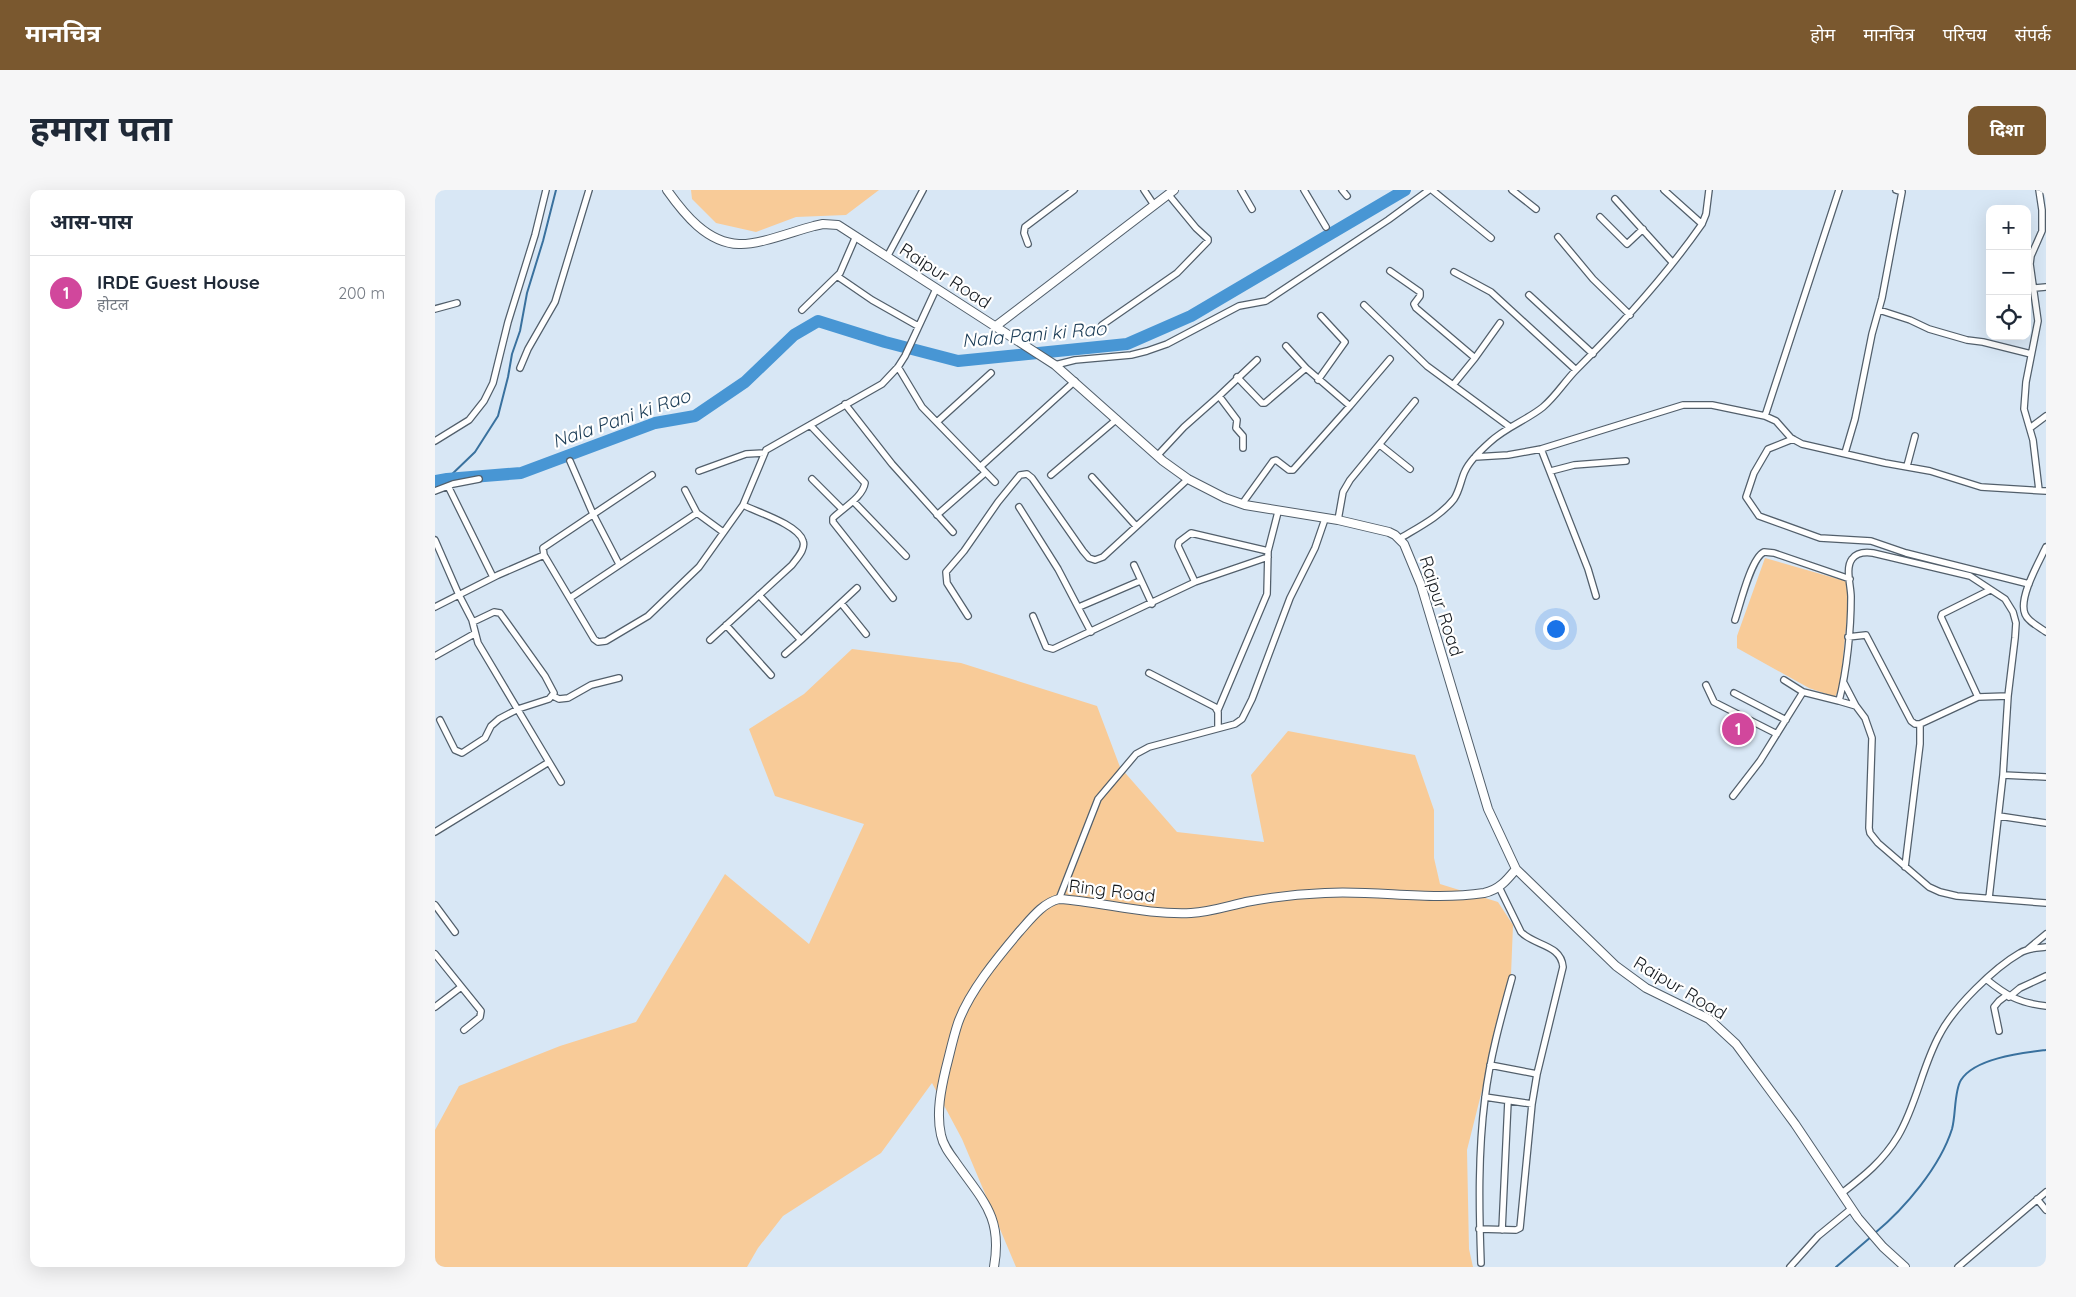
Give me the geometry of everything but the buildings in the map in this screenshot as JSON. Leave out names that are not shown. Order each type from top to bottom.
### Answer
[{"type":"main road","name":"Raipur Road","points":[[667,190],[688,217],[702,230],[728,243],[753,243],[823,224],[838,225],[1053,364],[1075,381],[1157,456],[1188,479],[1225,498],[1242,504],[1278,512],[1339,520],[1389,532],[1399,539],[1409,553],[1421,585],[1488,809],[1516,869],[1616,966],[1646,988],[1709,1019],[1723,1031],[1742,1052],[1842,1193],[1851,1209],[1883,1247],[1905,1267]]},
{"type":"main road","points":[[995,326],[1171,192]]},
{"type":"main road","points":[[1499,887],[1516,869]]},
{"type":"main road","name":"Ring Road","points":[[994,1267],[996,1238],[991,1213],[945,1147],[941,1137],[938,1120],[943,1082],[959,1021],[987,971],[1034,915],[1045,906],[1059,899],[1158,912],[1191,913],[1272,898],[1319,893],[1348,891],[1450,895],[1484,893],[1499,887]]},
{"type":"street","points":[[435,441],[469,420],[484,401],[493,383],[508,322],[535,234],[546,190]]},
{"type":"street","points":[[520,368],[528,349],[555,302],[589,190]]},
{"type":"street","points":[[887,257],[923,190]]},
{"type":"street","points":[[1028,244],[1024,233],[1026,226],[1074,190]]},
{"type":"street","points":[[1144,190],[1154,205]]},
{"type":"street","points":[[1241,190],[1253,209]]},
{"type":"street","points":[[1304,190],[1326,228]]},
{"type":"street","points":[[1342,190],[1347,196]]},
{"type":"street","points":[[1053,364],[1131,355],[1147,351],[1167,344],[1239,306],[1266,301],[1430,190],[1491,238]]},
{"type":"street","points":[[1512,190],[1536,209]]},
{"type":"street","points":[[1664,190],[1702,224]]},
{"type":"street","points":[[1399,539],[1433,517],[1451,502],[1465,470],[1475,457],[1491,441],[1510,427],[1543,407],[1647,296],[1702,224],[1708,204],[1709,190]]},
{"type":"street","points":[[1765,416],[1839,190]]},
{"type":"street","points":[[1845,454],[1855,419],[1872,334],[1879,310],[1902,192],[1897,190]]},
{"type":"street","points":[[2039,490],[2033,440],[2024,409],[2031,354],[2038,321],[2031,260],[2042,231],[2042,210],[2039,190],[2046,190]]},
{"type":"street","points":[[1101,325],[1177,273],[1207,241],[1208,239],[1196,228],[1171,192]]},
{"type":"street","points":[[1615,199],[1672,262]]},
{"type":"street","points":[[1600,216],[1627,244],[1643,229]]},
{"type":"street","points":[[802,310],[837,276],[856,236]]},
{"type":"street","points":[[1558,237],[1593,279],[1630,315]]},
{"type":"street","points":[[1390,271],[1420,292],[1420,296],[1415,303],[1416,308],[1475,358]]},
{"type":"street","points":[[1454,272],[1491,292],[1576,370]]},
{"type":"street","points":[[837,276],[872,300],[918,326]]},
{"type":"street","points":[[2035,288],[2046,287]]},
{"type":"street","points":[[652,474],[543,547],[544,556],[593,639],[602,642],[637,624],[656,609],[699,567],[743,506],[764,453],[769,448],[882,384],[898,367],[905,356],[913,335],[936,289]]},
{"type":"street","points":[[1529,295],[1593,354]]},
{"type":"street","points":[[435,309],[457,303]]},
{"type":"street","points":[[1364,305],[1427,366],[1510,427]]},
{"type":"street","points":[[1879,310],[1910,320],[1929,329],[1967,340],[2031,354]]},
{"type":"street","points":[[1318,380],[1345,342],[1321,316]]},
{"type":"street","points":[[1453,385],[1500,323]]},
{"type":"street","points":[[1287,346],[1305,368],[1350,406]]},
{"type":"street","points":[[1242,504],[1273,461],[1276,460],[1289,470],[1293,470],[1390,359]]},
{"type":"street","points":[[1157,456],[1237,376],[1257,360]]},
{"type":"street","points":[[898,367],[915,399],[995,482]]},
{"type":"street","points":[[1237,376],[1263,404],[1305,368]]},
{"type":"street","points":[[937,422],[991,373]]},
{"type":"street","points":[[980,468],[1075,381]]},
{"type":"street","points":[[1219,396],[1237,420],[1236,428],[1243,436],[1243,448]]},
{"type":"street","points":[[1339,520],[1343,492],[1357,470],[1380,445],[1415,401]]},
{"type":"street","points":[[845,404],[892,464],[953,532]]},
{"type":"street","points":[[1475,457],[1508,455],[1541,449],[1683,405],[1712,405],[1765,416],[1776,421],[1793,439],[1808,446],[1930,471],[1981,487],[2046,491]]},
{"type":"street","points":[[2030,428],[2046,416]]},
{"type":"street","points":[[1051,475],[1117,419]]},
{"type":"street","points":[[811,425],[865,483],[864,488],[853,501],[833,518],[834,526],[893,598]]},
{"type":"street","points":[[1907,466],[1915,436]]},
{"type":"street","points":[[1793,439],[1768,449],[1754,473],[1747,497],[1759,516],[1819,538],[1871,542],[2029,584]]},
{"type":"street","points":[[1380,445],[1410,469]]},
{"type":"street","points":[[1541,449],[1588,569],[1596,596]]},
{"type":"street","points":[[699,471],[746,454],[764,453]]},
{"type":"street","points":[[570,461],[593,514],[619,564]]},
{"type":"street","points":[[1551,471],[1574,465],[1626,461]]},
{"type":"street","points":[[937,515],[985,473]]},
{"type":"street","points":[[968,616],[947,583],[946,572],[964,551],[998,502],[1021,475],[1027,474],[1032,478],[1091,560],[1103,557],[1188,479]]},
{"type":"street","points":[[1092,477],[1136,526]]},
{"type":"street","points":[[435,491],[479,479]]},
{"type":"street","points":[[811,479],[842,509]]},
{"type":"street","points":[[448,486],[493,577]]},
{"type":"street","points":[[685,490],[697,513],[723,532]]},
{"type":"street","points":[[853,501],[906,556]]},
{"type":"street","points":[[710,640],[796,560],[802,550],[804,541],[790,527],[743,506]]},
{"type":"street","points":[[1019,508],[1058,569],[1091,632]]},
{"type":"street","points":[[1218,728],[1218,710],[1265,600],[1268,586],[1268,554],[1278,512]]},
{"type":"street","points":[[570,598],[697,513]]},
{"type":"street","points":[[1059,899],[1098,799],[1136,754],[1149,747],[1240,721],[1246,712],[1289,598],[1315,548],[1325,519]]},
{"type":"street","points":[[1195,582],[1178,546],[1179,542],[1189,534],[1198,533],[1268,554]]},
{"type":"street","points":[[435,541],[473,622],[474,634],[561,782]]},
{"type":"street","points":[[2046,547],[2029,584],[2024,604],[2025,613],[2028,618],[2046,632]]},
{"type":"street","points":[[1735,620],[1753,567],[1759,556],[1764,552],[1774,553],[1849,579]]},
{"type":"street","points":[[1839,701],[1844,683],[1850,612],[1849,579],[1851,560],[1861,553],[1869,552],[1970,576],[2008,602],[2016,623],[2007,696],[1999,816],[1989,898]]},
{"type":"street","points":[[1033,616],[1046,647],[1053,649],[1152,604],[1195,582],[1268,554]]},
{"type":"street","points":[[435,607],[493,577],[544,556]]},
{"type":"street","points":[[1134,565],[1152,604]]},
{"type":"street","points":[[1079,607],[1140,581]]},
{"type":"street","points":[[785,654],[857,588]]},
{"type":"street","points":[[1978,697],[1941,616],[1990,590]]},
{"type":"street","points":[[759,595],[801,640]]},
{"type":"street","points":[[841,602],[867,634]]},
{"type":"street","points":[[473,622],[494,612],[500,613],[551,684],[554,690],[553,696]]},
{"type":"street","points":[[726,626],[771,675]]},
{"type":"street","points":[[435,656],[474,634]]},
{"type":"street","points":[[1847,637],[1866,635],[1911,721],[1915,724],[1919,724],[1978,697],[2007,696]]},
{"type":"street","points":[[1149,672],[1213,705],[1218,710]]},
{"type":"street","points":[[440,720],[455,750],[462,754],[485,738],[492,725],[518,709],[553,696],[566,699],[591,685],[619,678]]},
{"type":"street","points":[[1784,680],[1803,692],[1856,706]]},
{"type":"street","points":[[1844,683],[1856,706],[1865,718],[1872,738],[1868,818],[1870,834],[1878,843],[1929,887],[1940,892],[1957,896],[2046,903]]},
{"type":"street","points":[[1706,685],[1715,702],[1777,734]]},
{"type":"street","points":[[1733,796],[1760,761],[1803,692]]},
{"type":"street","points":[[1734,693],[1786,720]]},
{"type":"street","points":[[1905,867],[1920,744],[1919,724]]},
{"type":"street","points":[[435,832],[549,762]]},
{"type":"street","points":[[2003,775],[2046,777]]},
{"type":"street","points":[[1999,816],[2046,823]]},
{"type":"street","points":[[1479,1229],[1516,1230],[1520,1228],[1532,1104],[1537,1074],[1563,967],[1562,961],[1556,952],[1526,938],[1521,932],[1499,887]]},
{"type":"street","points":[[435,905],[455,932]]},
{"type":"street","points":[[1842,1193],[1871,1171],[1890,1147],[1909,1114],[1940,1034],[1954,1014],[1986,979],[2046,934]]},
{"type":"street","points":[[2026,950],[2046,947]]},
{"type":"street","points":[[435,954],[482,1013],[480,1017],[464,1030]]},
{"type":"street","points":[[1999,1031],[1994,1007],[1999,1000],[2046,976]]},
{"type":"street","points":[[1481,1263],[1479,1229],[1480,1158],[1485,1097],[1490,1065],[1512,978]]},
{"type":"street","points":[[1986,979],[2008,996],[2025,1003],[2046,1006]]},
{"type":"street","points":[[435,1007],[461,987]]},
{"type":"street","points":[[1490,1065],[1537,1074]]},
{"type":"street","points":[[1485,1097],[1532,1104]]},
{"type":"street","points":[[1502,1230],[1508,1101]]},
{"type":"street","points":[[1958,1267],[2046,1192]]},
{"type":"street","points":[[2037,1199],[2046,1210]]},
{"type":"street","points":[[1790,1267],[1818,1236],[1851,1209]]},
{"type":"shaded area","points":[[691,190],[879,190],[846,215],[796,217],[756,232],[716,223],[692,199]]},
{"type":"shaded area","points":[[1765,558],[1845,581],[1848,584],[1848,608],[1840,687],[1835,697],[1809,688],[1737,648],[1737,636]]},
{"type":"shaded area","points":[[852,649],[961,663],[1097,706],[1120,767],[1177,832],[1264,842],[1251,775],[1288,731],[1415,755],[1434,810],[1434,858],[1440,884],[1498,902],[1513,925],[1511,975],[1467,1150],[1469,1249],[1473,1267],[1016,1267],[962,1139],[932,1083],[881,1153],[783,1216],[758,1248],[747,1267],[435,1267],[435,1130],[459,1086],[560,1046],[636,1022],[725,874],[809,944],[864,824],[775,796],[749,729],[804,694]]},
{"type":"waterway","points":[[447,479],[475,452],[498,416],[512,354],[520,331],[527,293],[556,190]]},
{"type":"waterway","name":"Nala Pani ki Rao","points":[[435,481],[521,473],[655,423],[695,416],[745,382],[794,335],[818,321],[885,342],[958,361],[1127,344],[1191,316],[1405,190]]},
{"type":"waterway","points":[[1875,1233],[1898,1212],[1920,1186],[1939,1158],[1952,1129],[1956,1097],[1961,1080],[1977,1066],[1988,1062],[2046,1050]]},
{"type":"waterway","points":[[1836,1267],[1872,1236]]},
{"type":"place","name":"IRDE Guest House","points":[[1738,729]]}]
